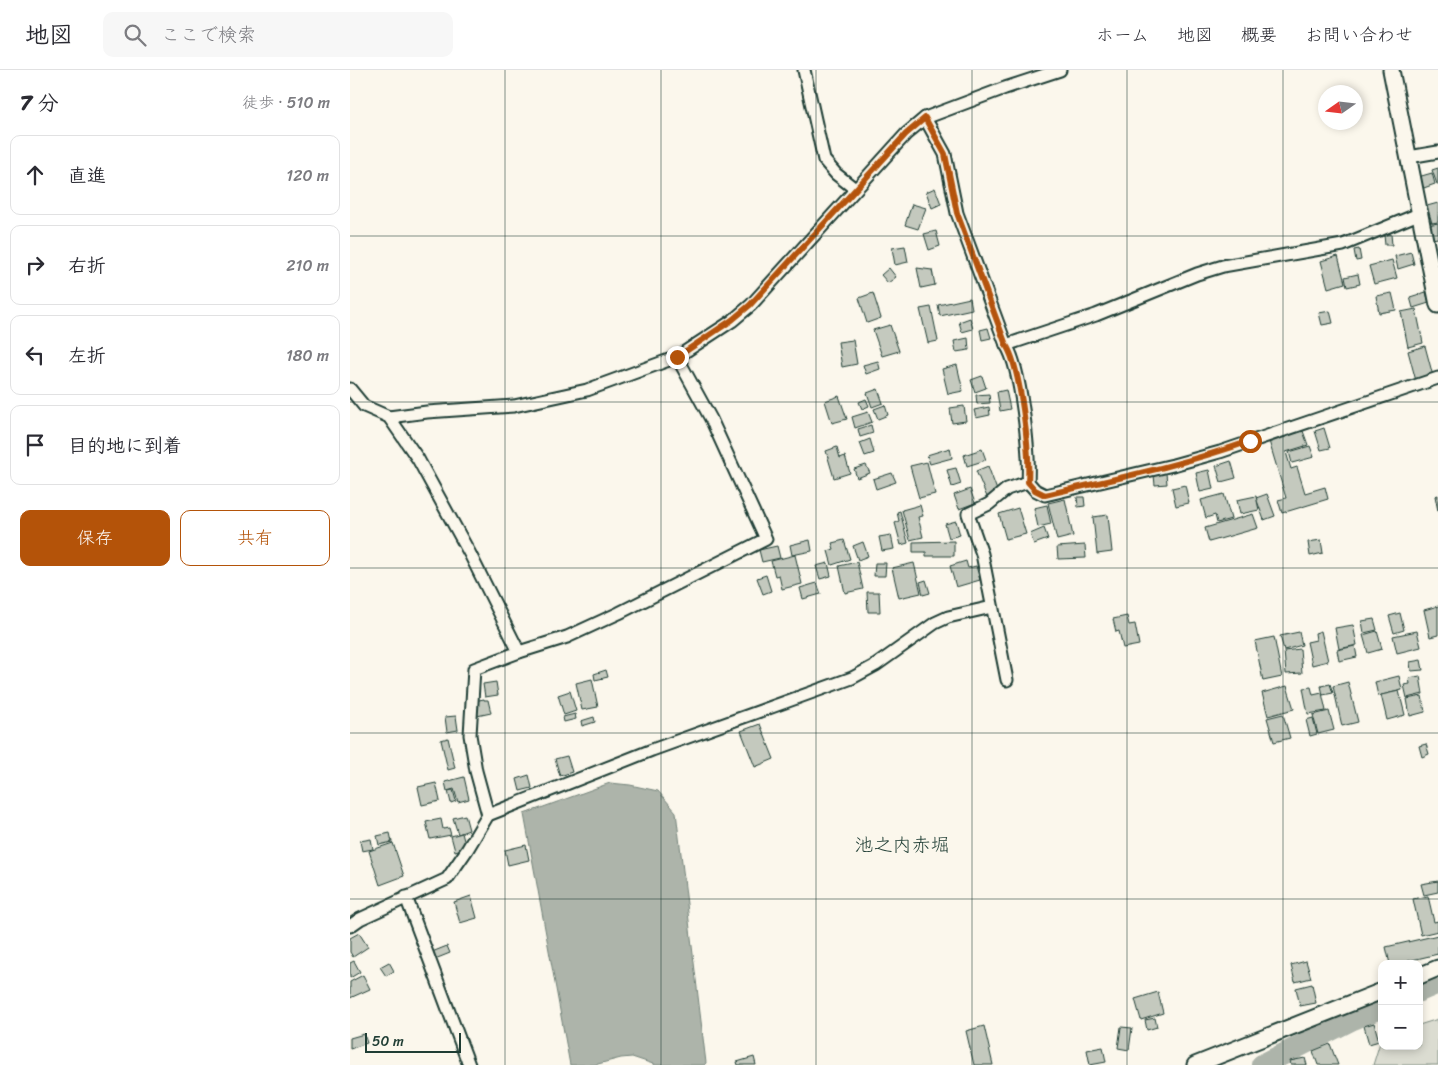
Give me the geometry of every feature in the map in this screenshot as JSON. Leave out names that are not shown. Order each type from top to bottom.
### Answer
[{"type":"main road","points":[[1391,70],[1410,157],[1438,305]]},
{"type":"main road","points":[[1423,974],[1438,968]]},
{"type":"main road","points":[[1195,1065],[1378,993]]},
{"type":"street","points":[[804,70],[824,160],[836,174],[855,189]]},
{"type":"street","points":[[350,390],[364,406],[389,417],[427,412],[514,406],[587,390],[677,357],[732,320],[750,305],[906,134],[925,118],[1055,71]]},
{"type":"street","points":[[925,118],[945,154],[957,213],[1006,345],[1012,354],[1030,464],[1028,482],[1035,490],[1045,495],[1220,452],[1438,378]]},
{"type":"street","points":[[1410,157],[1438,152]]},
{"type":"street","points":[[1006,345],[1096,316],[1197,274],[1223,266],[1343,245],[1420,213]]},
{"type":"street","points":[[488,815],[476,771],[470,735],[474,669],[567,637],[766,540],[711,419],[677,357]]},
{"type":"street","points":[[389,417],[418,459],[470,554],[519,652]]},
{"type":"street","points":[[1007,680],[982,554],[968,514],[989,504],[1007,489],[1028,482]]},
{"type":"street","points":[[350,926],[360,919],[447,879],[488,815],[652,750],[852,678],[876,666],[935,623],[948,617],[992,607]]},
{"type":"street","points":[[406,897],[469,1065]]},
{"type":"shaded area","points":[[610,783],[658,791],[676,812],[706,1063],[704,1065],[656,1065],[632,1057],[594,1065],[570,1065],[524,814]]},
{"type":"shaded area","points":[[1438,1019],[1438,1065],[1373,1065],[1378,1049],[1423,1050],[1423,1024]]},
{"type":"building","points":[[1438,168],[1438,184],[1437,184],[1432,170]]},
{"type":"building","points":[[1432,173],[1435,184],[1421,189],[1418,177]]},
{"type":"building","points":[[935,188],[941,204],[932,208],[926,192]]},
{"type":"building","points":[[1438,203],[1438,222],[1432,223],[1427,206]]},
{"type":"building","points":[[912,204],[926,208],[918,229],[905,225]]},
{"type":"building","points":[[1438,223],[1438,238],[1431,239],[1428,225]]},
{"type":"building","points":[[936,231],[940,246],[929,250],[924,234]]},
{"type":"building","points":[[1391,234],[1392,245],[1385,245],[1384,235]]},
{"type":"building","points":[[905,246],[908,262],[895,265],[892,248]]},
{"type":"building","points":[[1359,249],[1361,260],[1356,261],[1354,250]]},
{"type":"building","points":[[1411,252],[1414,264],[1398,269],[1395,256]]},
{"type":"building","points":[[1338,256],[1345,283],[1328,288],[1321,261]]},
{"type":"building","points":[[1392,260],[1397,278],[1374,284],[1369,266]]},
{"type":"building","points":[[889,268],[896,277],[888,283],[881,275]]},
{"type":"building","points":[[917,268],[932,270],[935,285],[921,288]]},
{"type":"building","points":[[1358,274],[1360,284],[1347,287],[1345,277]]},
{"type":"building","points":[[1426,292],[1429,303],[1413,308],[1410,297]]},
{"type":"building","points":[[873,293],[881,318],[867,323],[859,298]]},
{"type":"building","points":[[1392,293],[1396,310],[1379,313],[1376,296]]},
{"type":"building","points":[[970,298],[972,309],[940,316],[938,305]]},
{"type":"building","points":[[931,307],[938,341],[928,343],[920,309]]},
{"type":"building","points":[[1416,309],[1423,343],[1408,347],[1401,312]]},
{"type":"building","points":[[1330,311],[1333,323],[1322,325],[1319,313]]},
{"type":"building","points":[[970,318],[973,329],[962,332],[959,322]]},
{"type":"building","points":[[890,325],[899,351],[882,356],[873,330]]},
{"type":"building","points":[[988,328],[991,338],[982,340],[980,330]]},
{"type":"building","points":[[968,338],[969,350],[956,352],[954,341]]},
{"type":"building","points":[[853,340],[857,364],[842,367],[838,342]]},
{"type":"building","points":[[1425,346],[1433,376],[1416,381],[1408,351]]},
{"type":"building","points":[[878,361],[880,369],[866,374],[863,365]]},
{"type":"building","points":[[957,365],[963,391],[948,394],[942,369]]},
{"type":"building","points":[[982,376],[986,388],[975,392],[971,380]]},
{"type":"building","points":[[878,389],[883,403],[872,407],[867,393]]},
{"type":"building","points":[[1006,390],[1010,409],[1000,411],[997,392]]},
{"type":"building","points":[[989,394],[990,403],[977,404],[976,395]]},
{"type":"building","points":[[839,396],[847,419],[832,423],[825,401]]},
{"type":"building","points":[[866,399],[869,406],[862,409],[859,402]]},
{"type":"building","points":[[885,405],[888,415],[878,419],[874,409]]},
{"type":"building","points":[[964,406],[966,421],[952,423],[950,408]]},
{"type":"building","points":[[989,407],[990,415],[976,418],[974,410]]},
{"type":"building","points":[[868,412],[872,422],[855,428],[852,417]]},
{"type":"building","points":[[871,425],[873,433],[860,437],[858,429]]},
{"type":"building","points":[[1324,428],[1330,448],[1321,450],[1315,431]]},
{"type":"building","points":[[1303,431],[1308,445],[1286,452],[1291,469],[1297,467],[1305,493],[1325,487],[1328,499],[1282,513],[1278,500],[1286,498],[1269,441]]},
{"type":"building","points":[[870,439],[874,453],[865,456],[860,443]]},
{"type":"building","points":[[1310,446],[1314,457],[1292,463],[1289,452]]},
{"type":"building","points":[[837,447],[840,458],[845,456],[850,473],[834,478],[826,451]]},
{"type":"building","points":[[950,448],[952,458],[930,464],[927,455]]},
{"type":"building","points":[[982,449],[986,460],[967,466],[964,455]]},
{"type":"building","points":[[1231,461],[1236,478],[1221,482],[1216,466]]},
{"type":"building","points":[[927,462],[935,494],[919,498],[910,466]]},
{"type":"building","points":[[866,465],[870,473],[857,478],[854,469]]},
{"type":"building","points":[[988,466],[998,493],[987,497],[976,471]]},
{"type":"building","points":[[956,468],[961,484],[952,487],[947,470]]},
{"type":"building","points":[[1209,470],[1213,489],[1200,492],[1196,473]]},
{"type":"building","points":[[892,473],[896,482],[876,489],[873,479]]},
{"type":"building","points":[[1166,473],[1167,484],[1155,485],[1154,475]]},
{"type":"building","points":[[1185,485],[1189,503],[1176,506],[1172,488]]},
{"type":"building","points":[[970,489],[975,503],[959,509],[954,495]]},
{"type":"building","points":[[1224,494],[1231,519],[1217,523],[1215,515],[1206,518],[1201,500]]},
{"type":"building","points":[[1267,494],[1275,516],[1264,520],[1256,498]]},
{"type":"building","points":[[1438,495],[1438,511],[1435,496]]},
{"type":"building","points":[[1256,496],[1259,510],[1240,514],[1237,500]]},
{"type":"building","points":[[1077,497],[1084,497],[1085,506],[1078,507]]},
{"type":"building","points":[[1065,499],[1073,536],[1057,540],[1048,503]]},
{"type":"building","points":[[920,505],[923,516],[918,517],[923,537],[910,540],[902,510]]},
{"type":"building","points":[[1047,505],[1051,524],[1038,527],[1034,508]]},
{"type":"building","points":[[1018,508],[1026,534],[1006,539],[999,514]]},
{"type":"building","points":[[900,511],[908,543],[901,545],[895,523],[899,521],[897,512]]},
{"type":"building","points":[[1253,514],[1258,528],[1209,542],[1205,528]]},
{"type":"building","points":[[1108,515],[1112,552],[1097,554],[1093,517]]},
{"type":"building","points":[[956,521],[960,535],[949,538],[945,524]]},
{"type":"building","points":[[1044,528],[1048,539],[1034,544],[1030,534]]},
{"type":"building","points":[[891,535],[894,549],[882,551],[879,537]]},
{"type":"building","points":[[810,540],[812,551],[792,555],[790,545]]},
{"type":"building","points":[[844,540],[850,559],[832,565],[828,551],[834,549],[832,543]]},
{"type":"building","points":[[1321,540],[1323,553],[1310,556],[1308,542]]},
{"type":"building","points":[[954,541],[954,556],[926,556],[926,552],[913,552],[913,542]]},
{"type":"building","points":[[863,542],[868,556],[858,560],[853,546]]},
{"type":"building","points":[[1085,545],[1086,558],[1058,559],[1057,547]]},
{"type":"building","points":[[777,546],[780,558],[762,562],[759,550]]},
{"type":"building","points":[[795,555],[802,584],[782,589],[779,575],[775,576],[771,561]]},
{"type":"building","points":[[966,561],[968,568],[976,566],[980,580],[956,587],[950,566]]},
{"type":"building","points":[[857,562],[863,589],[845,593],[839,566]]},
{"type":"building","points":[[828,563],[831,576],[820,579],[816,566]]},
{"type":"building","points":[[875,563],[886,563],[885,576],[874,576]]},
{"type":"building","points":[[914,563],[921,593],[899,598],[892,568]]},
{"type":"building","points":[[766,575],[771,591],[763,594],[757,578]]},
{"type":"building","points":[[926,580],[930,593],[923,595],[920,582]]},
{"type":"building","points":[[817,583],[821,594],[803,599],[800,588]]},
{"type":"building","points":[[867,592],[879,592],[880,612],[868,612]]},
{"type":"building","points":[[1438,606],[1438,635],[1430,637],[1424,610]]},
{"type":"building","points":[[1400,613],[1404,630],[1394,633],[1389,616]]},
{"type":"building","points":[[1127,616],[1129,625],[1135,624],[1139,645],[1123,648],[1119,631],[1116,632],[1113,619]]},
{"type":"building","points":[[1374,619],[1377,630],[1364,633],[1362,621]]},
{"type":"building","points":[[1353,625],[1357,645],[1339,649],[1335,628]]},
{"type":"building","points":[[1321,631],[1328,661],[1312,665],[1307,642],[1316,640],[1315,633]]},
{"type":"building","points":[[1377,631],[1382,649],[1368,653],[1363,635]]},
{"type":"building","points":[[1417,631],[1421,647],[1397,653],[1393,636]]},
{"type":"building","points":[[1299,632],[1302,645],[1284,650],[1280,636]]},
{"type":"building","points":[[1274,637],[1282,677],[1263,681],[1255,641]]},
{"type":"building","points":[[1355,646],[1357,657],[1339,661],[1337,650]]},
{"type":"building","points":[[1300,649],[1302,673],[1286,674],[1284,651]]},
{"type":"building","points":[[1421,660],[1423,670],[1411,671],[1410,662]]},
{"type":"building","points":[[606,670],[608,677],[595,680],[594,674]]},
{"type":"building","points":[[1399,676],[1402,690],[1378,696],[1375,682]]},
{"type":"building","points":[[1420,676],[1423,694],[1407,698],[1404,685],[1410,684],[1409,678]]},
{"type":"building","points":[[592,679],[598,707],[582,710],[576,683]]},
{"type":"building","points":[[496,682],[498,695],[485,697],[483,684]]},
{"type":"building","points":[[1348,682],[1358,722],[1342,726],[1333,686]]},
{"type":"building","points":[[1330,684],[1333,693],[1323,695],[1321,686]]},
{"type":"building","points":[[1287,686],[1294,709],[1268,716],[1262,693]]},
{"type":"building","points":[[1311,687],[1313,695],[1322,693],[1326,711],[1308,714],[1303,688]]},
{"type":"building","points":[[570,691],[576,711],[564,715],[558,695]]},
{"type":"building","points":[[1399,691],[1405,715],[1387,720],[1381,695]]},
{"type":"building","points":[[1422,696],[1425,712],[1410,716],[1407,699]]},
{"type":"building","points":[[488,700],[491,713],[477,716],[474,701]]},
{"type":"building","points":[[1329,711],[1334,730],[1318,734],[1313,715]]},
{"type":"building","points":[[575,714],[576,719],[564,722],[563,717]]},
{"type":"building","points":[[1283,714],[1290,738],[1274,742],[1267,718]]},
{"type":"building","points":[[456,716],[458,730],[447,732],[445,717]]},
{"type":"building","points":[[594,717],[595,722],[582,726],[581,721]]},
{"type":"building","points":[[1313,718],[1317,734],[1310,736],[1306,720]]},
{"type":"building","points":[[760,724],[774,759],[755,767],[741,731]]},
{"type":"building","points":[[448,738],[455,768],[448,770],[441,740]]},
{"type":"building","points":[[1426,744],[1429,754],[1422,757],[1419,746]]},
{"type":"building","points":[[567,756],[572,772],[560,776],[555,759]]},
{"type":"building","points":[[529,775],[532,788],[520,791],[517,779]]},
{"type":"building","points":[[464,777],[469,799],[458,802],[454,789],[447,791],[445,782]]},
{"type":"building","points":[[436,783],[440,801],[422,805],[418,787]]},
{"type":"building","points":[[453,790],[456,801],[451,803],[448,791]]},
{"type":"building","points":[[465,815],[469,830],[458,834],[453,818]]},
{"type":"building","points":[[441,819],[443,829],[449,828],[451,835],[430,839],[426,822]]},
{"type":"building","points":[[390,833],[392,842],[379,845],[377,836]]},
{"type":"building","points":[[462,833],[466,848],[455,851],[451,836]]},
{"type":"building","points":[[371,839],[373,849],[362,851],[360,841]]},
{"type":"building","points":[[393,843],[404,876],[380,885],[369,851]]},
{"type":"building","points":[[526,845],[529,860],[508,865],[505,850]]},
{"type":"building","points":[[1438,881],[1438,892],[1424,895],[1421,884]]},
{"type":"building","points":[[471,896],[477,918],[460,923],[454,902]]},
{"type":"building","points":[[1428,896],[1434,922],[1438,921],[1438,931],[1421,935],[1413,899]]},
{"type":"building","points":[[359,933],[368,947],[353,957],[350,952],[350,938]]},
{"type":"building","points":[[1438,935],[1438,954],[1412,960],[1389,960],[1386,947]]},
{"type":"building","points":[[447,946],[450,953],[435,959],[432,952]]},
{"type":"building","points":[[354,961],[360,972],[350,978],[350,963]]},
{"type":"building","points":[[1306,961],[1311,978],[1295,982],[1291,965]]},
{"type":"building","points":[[389,962],[394,971],[386,976],[380,967]]},
{"type":"building","points":[[363,975],[370,989],[350,998],[350,982]]},
{"type":"building","points":[[1312,984],[1316,1003],[1300,1006],[1296,988]]},
{"type":"building","points":[[1158,992],[1163,1013],[1141,1020],[1135,999]]},
{"type":"building","points":[[1155,1018],[1157,1027],[1147,1030],[1145,1020]]},
{"type":"building","points":[[1374,1023],[1378,1041],[1369,1044],[1364,1026]]},
{"type":"building","points":[[984,1026],[993,1065],[974,1065],[966,1031]]},
{"type":"building","points":[[1121,1027],[1132,1028],[1129,1050],[1118,1048]]},
{"type":"building","points":[[364,1034],[367,1043],[350,1049],[350,1038]]},
{"type":"building","points":[[1330,1044],[1338,1065],[1318,1065],[1313,1051]]},
{"type":"building","points":[[1103,1047],[1106,1062],[1090,1065],[1087,1050]]},
{"type":"building","points":[[754,1057],[756,1065],[738,1065],[737,1062]]},
{"type":"building","points":[[1305,1058],[1307,1065],[1291,1065],[1290,1061]]},
{"type":"waterway","points":[[1423,989],[1438,983]]},
{"type":"waterway","points":[[1262,1065],[1353,1019],[1378,1009]]},
{"type":"district","name":"池之内赤堀","points":[[902,844]]},
{"type":"route","points":[[677,357],[732,320],[750,305],[906,134],[925,118],[945,154],[957,213],[1006,345],[1012,354],[1030,464],[1028,482],[1035,490],[1045,495],[1173,465],[1220,452],[1250,441]]}]
